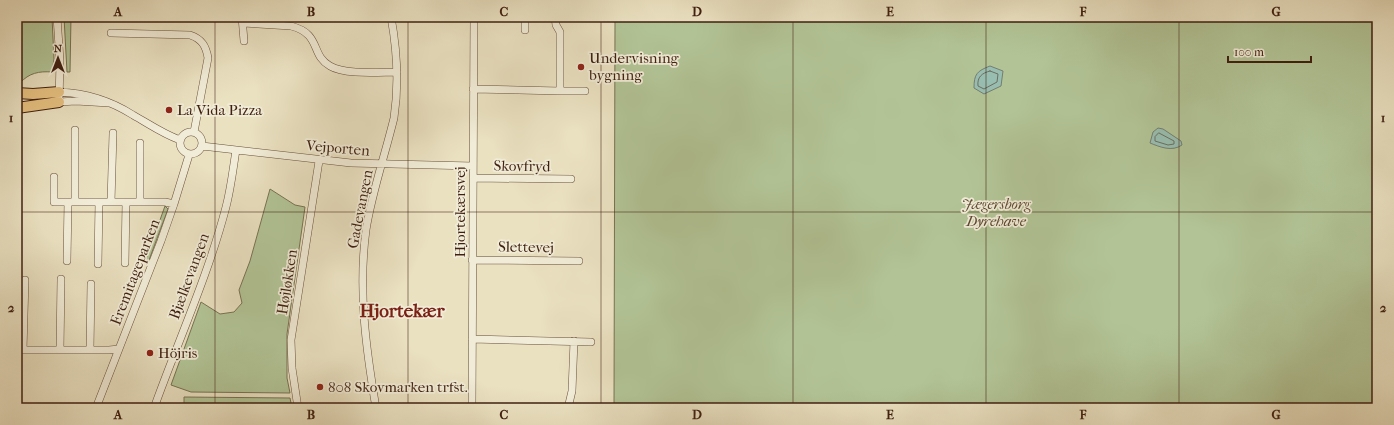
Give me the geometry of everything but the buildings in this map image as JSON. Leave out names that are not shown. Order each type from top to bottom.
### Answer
[{"type":"highway","points":[[17,93],[59,97]]},
{"type":"highway","points":[[17,108],[59,97]]},
{"type":"street","points":[[57,17],[60,61],[59,97],[84,95],[96,98],[134,115],[163,133],[180,140]]},
{"type":"street","name":"Gadevangen","points":[[376,408],[367,354],[363,293],[364,257],[366,230],[371,204],[394,118],[396,105],[396,48],[391,17]]},
{"type":"street","name":"Hjortekærsvej","points":[[472,408],[474,17]]},
{"type":"street","points":[[525,17],[525,30]]},
{"type":"street","points":[[556,17],[556,25],[560,32],[560,91]]},
{"type":"street","points":[[244,41],[243,20],[291,26],[306,32],[313,39],[319,55],[329,66],[348,71],[397,72]]},
{"type":"street","points":[[111,33],[190,35],[202,41],[207,49],[208,58],[194,132]]},
{"type":"street","points":[[473,89],[585,91]]},
{"type":"street","points":[[67,261],[76,130]]},
{"type":"street","points":[[194,132],[201,137],[202,146],[199,152],[189,155],[181,149],[180,140],[186,133],[194,132]]},
{"type":"street","points":[[110,202],[113,133]]},
{"type":"street","name":"Eremitageparken","points":[[140,143],[140,202]]},
{"type":"street","name":"Vejporten","points":[[202,146],[319,161],[473,166]]},
{"type":"street","name":"Bjælkevangen","points":[[154,408],[216,243],[228,200],[236,150]]},
{"type":"street","name":"Eremitageparken","points":[[96,408],[174,204],[189,155]]},
{"type":"street","name":"Højløkken","points":[[298,408],[292,368],[291,340],[319,161]]},
{"type":"street","name":"Eremitageparken","points":[[54,177],[54,202],[165,202],[174,204]]},
{"type":"street","name":"Skovfryd","points":[[473,178],[572,179]]},
{"type":"street","points":[[98,264],[99,202]]},
{"type":"street","name":"Eremitageparken","points":[[125,263],[126,202]]},
{"type":"street","name":"Slettevej","points":[[472,260],[579,261]]},
{"type":"street","points":[[60,350],[61,279]]},
{"type":"street","name":"Eremitageparken","points":[[25,280],[20,350],[119,349]]},
{"type":"street","name":"Eremitageparken","points":[[90,350],[91,284]]},
{"type":"street","points":[[472,339],[591,342]]},
{"type":"street","points":[[568,408],[572,391],[574,341]]},
{"type":"green space","points":[[17,17],[52,17],[54,59],[52,72],[34,73],[20,83],[17,83]]},
{"type":"green space","points":[[64,17],[71,17],[70,72],[67,72]]},
{"type":"green space","name":"Jægersborg Dyrehave","points":[[615,17],[1377,17],[1377,408],[614,408]]},
{"type":"green space","points":[[270,189],[295,205],[305,207],[287,334],[287,378],[290,393],[191,392],[171,385],[201,302],[220,314],[234,312],[242,303],[239,290],[250,261]]},
{"type":"green space","points":[[165,206],[168,209],[149,260],[146,259]]},
{"type":"green space","points":[[184,397],[290,398],[292,408],[184,408]]},
{"type":"water","points":[[990,66],[1003,71],[1001,86],[984,94],[974,88],[975,79],[979,71]]},
{"type":"water","points":[[1158,128],[1163,129],[1181,141],[1182,145],[1170,148],[1150,143],[1153,132]]},
{"type":"place","name":"Undervisning bygning","points":[[581,67]]},
{"type":"place","name":"La Vida Pizza","points":[[169,110]]},
{"type":"place","name":"Höjris","points":[[150,353]]},
{"type":"place","name":"808 Skovmarken trfst.","points":[[320,387]]},
{"type":"district","name":"Hjortekær","points":[[402,310]]}]
